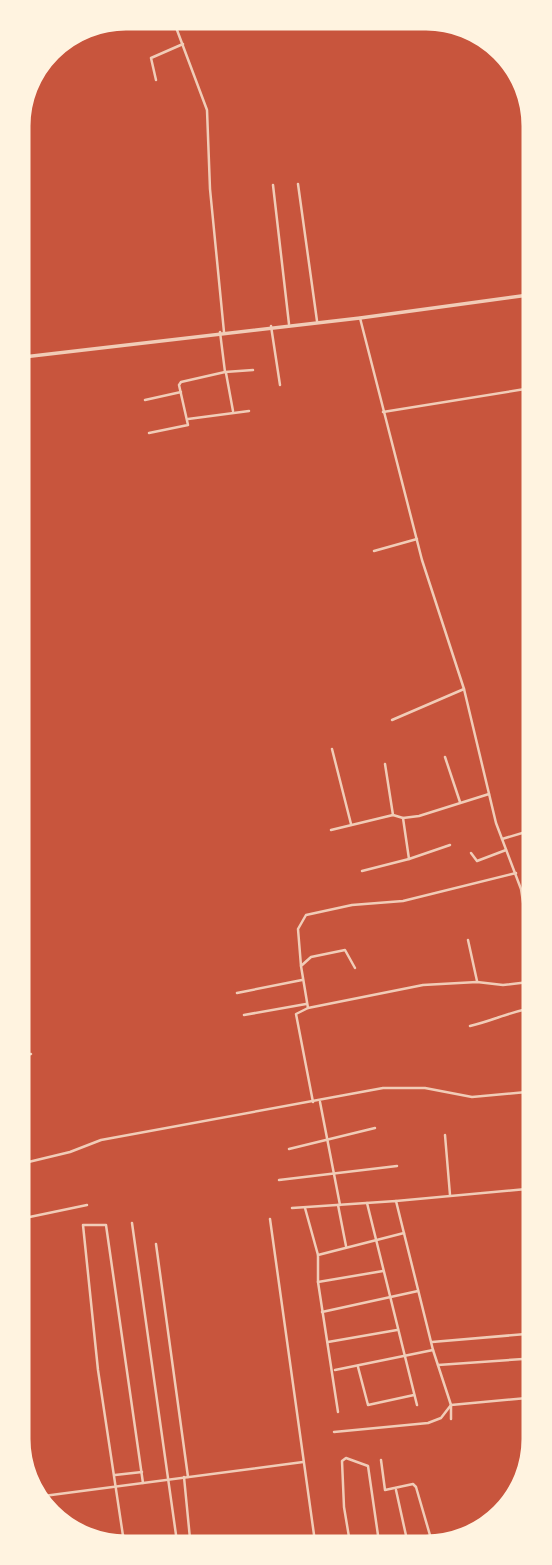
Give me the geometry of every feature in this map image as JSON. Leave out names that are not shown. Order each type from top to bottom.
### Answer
[{"type":"street","points":[[176,26],[207,110],[210,189],[225,373],[233,412]]},
{"type":"street","points":[[156,80],[151,58],[183,44]]},
{"type":"street","points":[[298,184],[317,321]]},
{"type":"street","points":[[273,185],[289,324]]},
{"type":"street","points":[[26,357],[271,326],[360,318],[526,295]]},
{"type":"street","points":[[360,318],[417,539],[464,689],[489,794],[502,839],[516,873],[526,912]]},
{"type":"street","points":[[271,326],[280,385]]},
{"type":"street","points":[[149,433],[186,426],[188,419],[181,382],[253,370]]},
{"type":"street","points":[[383,412],[526,389]]},
{"type":"street","points":[[145,400],[181,392]]},
{"type":"street","points":[[188,419],[249,411]]},
{"type":"street","points":[[374,551],[417,539]]},
{"type":"street","points":[[393,720],[464,689]]},
{"type":"street","points":[[332,749],[352,824]]},
{"type":"street","points":[[445,757],[460,802]]},
{"type":"street","points":[[385,764],[394,815]]},
{"type":"street","points":[[331,830],[394,815],[403,818],[489,794]]},
{"type":"street","points":[[403,818],[409,859]]},
{"type":"street","points":[[502,839],[526,832]]},
{"type":"street","points":[[362,871],[450,845]]},
{"type":"street","points":[[471,853],[477,861],[506,850]]},
{"type":"street","points":[[307,1006],[302,980],[299,929],[306,915],[363,903],[403,901],[516,873]]},
{"type":"street","points":[[468,940],[477,982]]},
{"type":"street","points":[[301,967],[311,957],[345,950],[355,968]]},
{"type":"street","points":[[237,993],[302,980]]},
{"type":"street","points":[[244,1015],[423,985],[477,982],[503,985],[526,982]]},
{"type":"street","points":[[307,1006],[296,1014],[313,1102]]},
{"type":"street","points":[[470,1026],[492,1021],[509,1011],[526,1009]]},
{"type":"street","points":[[26,1055],[31,1054]]},
{"type":"street","points":[[26,1163],[68,1153],[101,1140],[405,1087],[472,1097],[526,1092]]},
{"type":"street","points":[[320,1100],[346,1246]]},
{"type":"street","points":[[289,1149],[375,1128]]},
{"type":"street","points":[[446,1135],[450,1195]]},
{"type":"street","points":[[279,1180],[397,1166]]},
{"type":"street","points":[[292,1208],[526,1189]]},
{"type":"street","points":[[396,1201],[433,1350],[451,1405],[451,1419]]},
{"type":"street","points":[[367,1203],[417,1405]]},
{"type":"street","points":[[26,1218],[87,1205]]},
{"type":"street","points":[[305,1207],[318,1255],[318,1282],[333,1371],[330,1377],[338,1412]]},
{"type":"street","points":[[270,1219],[315,1539]]},
{"type":"street","points":[[124,1539],[81,1227],[96,1223],[106,1225],[144,1483]]},
{"type":"street","points":[[132,1223],[176,1539]]},
{"type":"street","points":[[318,1255],[404,1233]]},
{"type":"street","points":[[156,1244],[186,1477],[190,1539]]},
{"type":"street","points":[[318,1282],[383,1271]]},
{"type":"street","points":[[322,1312],[390,1300],[419,1291]]},
{"type":"street","points":[[328,1342],[398,1330]]},
{"type":"street","points":[[432,1342],[526,1334]]},
{"type":"street","points":[[333,1371],[433,1350]]},
{"type":"street","points":[[438,1365],[526,1359]]},
{"type":"street","points":[[358,1366],[368,1405],[414,1395]]},
{"type":"street","points":[[334,1432],[428,1423],[441,1418],[451,1405],[526,1398]]},
{"type":"street","points":[[350,1539],[342,1461],[346,1458],[368,1466],[379,1539]]},
{"type":"street","points":[[382,1460],[383,1487],[387,1490],[413,1484],[416,1487],[431,1538]]},
{"type":"street","points":[[45,1496],[305,1461]]},
{"type":"street","points":[[115,1475],[142,1472]]},
{"type":"street","points":[[396,1490],[407,1539]]}]
